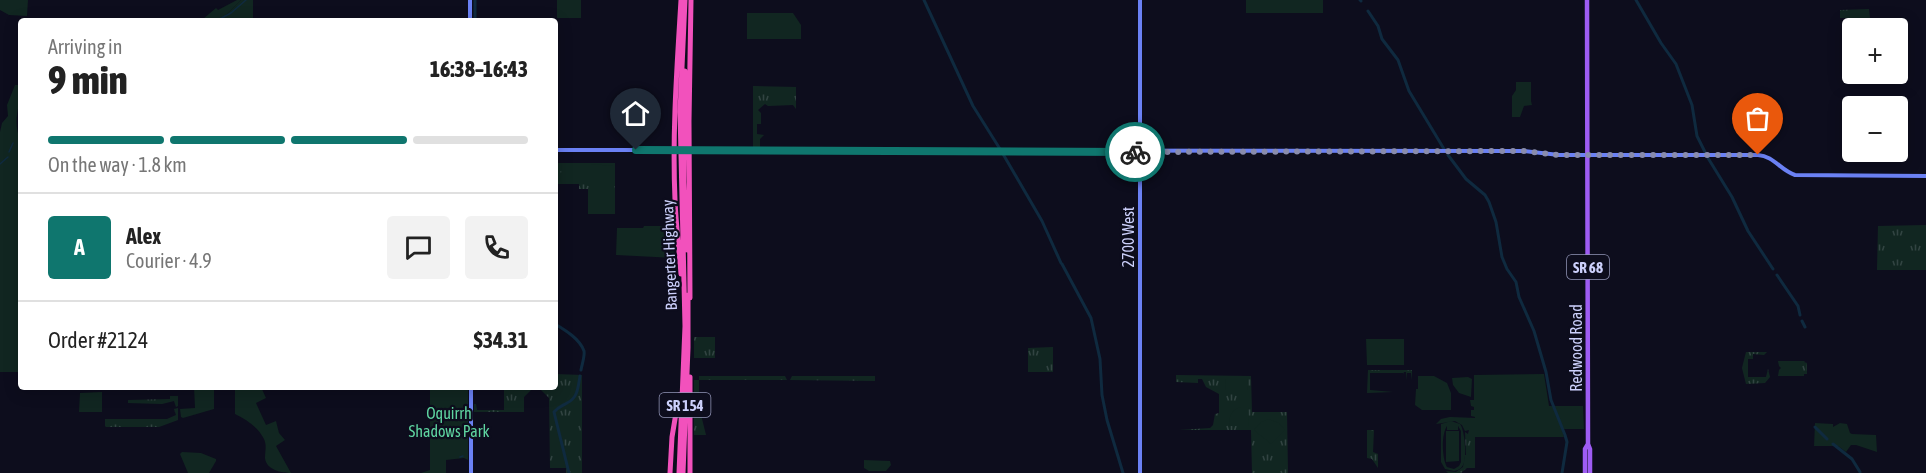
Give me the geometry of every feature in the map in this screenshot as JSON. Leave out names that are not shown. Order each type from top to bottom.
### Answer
[{"type":"highway","points":[[686,0],[675,75],[674,150],[676,216],[687,314]]},
{"type":"highway","points":[[686,0],[691,279],[687,314]]},
{"type":"highway","name":"Bangerter Highway","points":[[681,473],[687,336],[684,139],[686,0]]},
{"type":"highway","points":[[670,473],[672,437],[687,336]]},
{"type":"highway","points":[[687,336],[690,473]]},
{"type":"main road","points":[[470,0],[470,18]]},
{"type":"main road","name":"2700 West","points":[[1140,0],[1140,473]]},
{"type":"main road","name":"Redwood Road","points":[[1587,0],[1588,444],[1590,473]]},
{"type":"main road","points":[[558,150],[1524,151],[1557,155],[1760,155],[1770,157],[1784,170],[1795,175],[1926,176]]},
{"type":"main road","points":[[471,390],[471,473]]},
{"type":"main road","name":"Redwood Road","points":[[1585,473],[1588,444]]},
{"type":"green space","points":[[0,0],[28,0],[27,16],[9,15],[0,10]]},
{"type":"green space","points":[[241,0],[253,0],[253,18],[223,18]]},
{"type":"green space","points":[[241,0],[223,18],[204,18],[216,8],[218,10]]},
{"type":"green space","points":[[557,0],[581,0],[581,18],[557,18]]},
{"type":"green space","points":[[1246,0],[1323,0],[1323,13],[1246,13]]},
{"type":"green space","points":[[1869,9],[1870,18],[1840,18],[1840,10]]},
{"type":"green space","points":[[747,13],[793,13],[801,25],[801,39],[747,39]]},
{"type":"green space","points":[[1516,82],[1531,82],[1532,105],[1524,106],[1520,117],[1512,117],[1512,96],[1516,90]]},
{"type":"green space","points":[[15,85],[18,85],[18,372],[0,372],[0,132],[2,123],[8,116],[7,105]]},
{"type":"green space","points":[[753,86],[796,87],[796,109],[793,105],[768,106],[765,104],[758,110],[761,113],[761,124],[757,124],[757,134],[764,135],[760,139],[760,148],[753,148]]},
{"type":"green space","points":[[558,163],[615,163],[615,214],[588,214],[588,189],[579,189],[579,184],[558,184]]},
{"type":"green space","points":[[591,164],[613,166],[613,187],[591,187]]},
{"type":"green space","points":[[562,165],[580,165],[580,182],[560,182]]},
{"type":"green space","points":[[589,190],[613,190],[613,210],[611,212],[589,212]]},
{"type":"green space","points":[[1926,225],[1926,270],[1877,270],[1878,226]]},
{"type":"green space","points":[[644,226],[672,226],[675,258],[616,255],[617,228],[643,228]]},
{"type":"green space","points":[[694,337],[715,337],[715,358],[694,358]]},
{"type":"green space","points":[[1366,339],[1404,339],[1404,365],[1367,365]]},
{"type":"green space","points":[[1053,347],[1053,372],[1028,372],[1028,348]]},
{"type":"green space","points":[[1746,352],[1767,352],[1764,355],[1753,354],[1753,359],[1748,359],[1748,377],[1766,377],[1768,369],[1770,377],[1765,383],[1746,384],[1742,368]]},
{"type":"green space","points":[[1778,361],[1805,361],[1807,374],[1778,376],[1781,368]]},
{"type":"green space","points":[[1368,370],[1412,370],[1412,380],[1411,373],[1407,373],[1407,380],[1406,372],[1403,374],[1370,373],[1370,390],[1393,392],[1367,393]]},
{"type":"green space","points":[[558,374],[582,375],[582,473],[566,473],[566,468],[550,468],[549,398],[541,390],[558,390]]},
{"type":"green space","points":[[1544,374],[1549,406],[1583,406],[1584,429],[1562,429],[1564,437],[1475,437],[1475,417],[1471,416],[1471,410],[1474,410],[1474,407],[1471,406],[1470,400],[1474,400],[1474,375]]},
{"type":"green space","points":[[1176,375],[1251,376],[1252,412],[1287,412],[1288,473],[1252,473],[1251,430],[1179,430],[1210,428],[1213,425],[1215,414],[1219,413],[1219,394],[1206,387],[1202,379],[1198,379],[1198,383],[1176,382]]},
{"type":"green space","points":[[699,376],[785,376],[787,380],[699,380]]},
{"type":"green space","points":[[792,376],[875,376],[875,381],[790,380]]},
{"type":"green space","points":[[1418,376],[1434,376],[1447,383],[1451,393],[1451,410],[1422,410],[1415,405]]},
{"type":"green space","points":[[1452,378],[1472,379],[1471,397],[1459,393],[1453,385]]},
{"type":"green space","points":[[1226,379],[1247,379],[1248,390],[1225,390]]},
{"type":"green space","points":[[694,380],[699,380],[699,407],[706,435],[694,435]]},
{"type":"green space","points":[[194,390],[214,390],[214,409],[181,417],[180,409],[195,408]]},
{"type":"green space","points":[[235,390],[262,390],[266,398],[256,403],[266,425],[276,421],[279,433],[285,440],[276,446],[291,473],[275,470],[268,465],[262,435],[252,424],[235,414]]},
{"type":"green space","name":"Oquirrh Shadows Park","points":[[430,390],[468,390],[468,460],[464,458],[446,460],[446,473],[421,473],[430,470]]},
{"type":"green space","points":[[504,390],[531,390],[524,397],[524,412],[474,412],[474,404],[477,410],[504,410]]},
{"type":"green space","points":[[102,392],[102,412],[79,412],[80,393]]},
{"type":"green space","points":[[170,396],[178,396],[178,406],[176,407],[174,401],[162,404],[128,403],[128,400],[170,399]]},
{"type":"green space","points":[[1241,407],[1248,407],[1249,426],[1229,426],[1231,414]]},
{"type":"green space","points":[[178,408],[178,420],[159,427],[105,426],[105,419],[167,419],[176,415],[174,409]]},
{"type":"green space","points":[[1475,418],[1475,468],[1467,468],[1461,473],[1446,471],[1456,472],[1463,467],[1466,455],[1465,432],[1468,434],[1469,430],[1465,431],[1462,425],[1455,421],[1436,424],[1441,419]]},
{"type":"green space","points":[[1269,419],[1279,423],[1285,430],[1271,444],[1254,430],[1261,422]]},
{"type":"green space","points":[[1451,421],[1462,427],[1465,456],[1463,465],[1458,470],[1445,469],[1441,462],[1441,424]],"holes":[[[1447,426],[1447,430],[1458,430],[1458,426],[1461,431],[1461,462],[1454,469],[1447,467],[1444,458],[1443,441]]]},
{"type":"green space","points":[[1815,423],[1833,424],[1833,427],[1840,423],[1847,424],[1852,434],[1876,435],[1877,452],[1856,445],[1851,445],[1846,452],[1838,446],[1814,446]]},
{"type":"green space","points":[[1367,430],[1374,430],[1373,452],[1378,454],[1378,468],[1372,459],[1367,458]]},
{"type":"green space","points":[[1446,431],[1459,431],[1459,461],[1446,462]]},
{"type":"green space","points":[[182,452],[201,453],[216,461],[209,473],[188,473],[180,454]]},
{"type":"green space","points":[[864,460],[890,461],[891,465],[886,471],[869,471],[864,468]]},
{"type":"waterway","points":[[222,18],[246,0]]},
{"type":"waterway","points":[[475,0],[475,18]]},
{"type":"waterway","points":[[924,0],[973,106],[1000,149]]},
{"type":"waterway","points":[[1636,0],[1676,64],[1692,105],[1697,136],[1705,152]]},
{"type":"waterway","points":[[1368,11],[1378,26],[1382,39],[1398,60],[1409,91],[1444,149]]},
{"type":"waterway","points":[[9,152],[13,143]]},
{"type":"waterway","points":[[1003,154],[1042,221],[1061,263]]},
{"type":"waterway","points":[[1448,155],[1466,179],[1485,195],[1489,202],[1496,222],[1502,257],[1516,282],[1519,297],[1534,331],[1546,372],[1551,400],[1567,442],[1562,473]]},
{"type":"waterway","points":[[0,164],[8,157]]},
{"type":"waterway","points":[[1708,158],[1732,197],[1748,231],[1773,269]]},
{"type":"waterway","points":[[1062,264],[1091,318],[1100,359],[1102,395],[1107,420],[1123,473]]},
{"type":"waterway","points":[[1777,275],[1798,306],[1800,315]]},
{"type":"waterway","points":[[1802,321],[1805,327]]},
{"type":"waterway","points":[[558,326],[572,335],[582,347],[584,353],[581,370]]},
{"type":"waterway","points":[[569,473],[554,412],[571,401],[577,392],[580,376]]},
{"type":"waterway","points":[[1815,427],[1827,439]]},
{"type":"waterway","points":[[1833,444],[1852,459],[1860,472]]},
{"type":"way so far","points":[[1135,152],[1524,151],[1557,155],[1758,155]]},
{"type":"route","points":[[636,150],[1135,152]]}]
